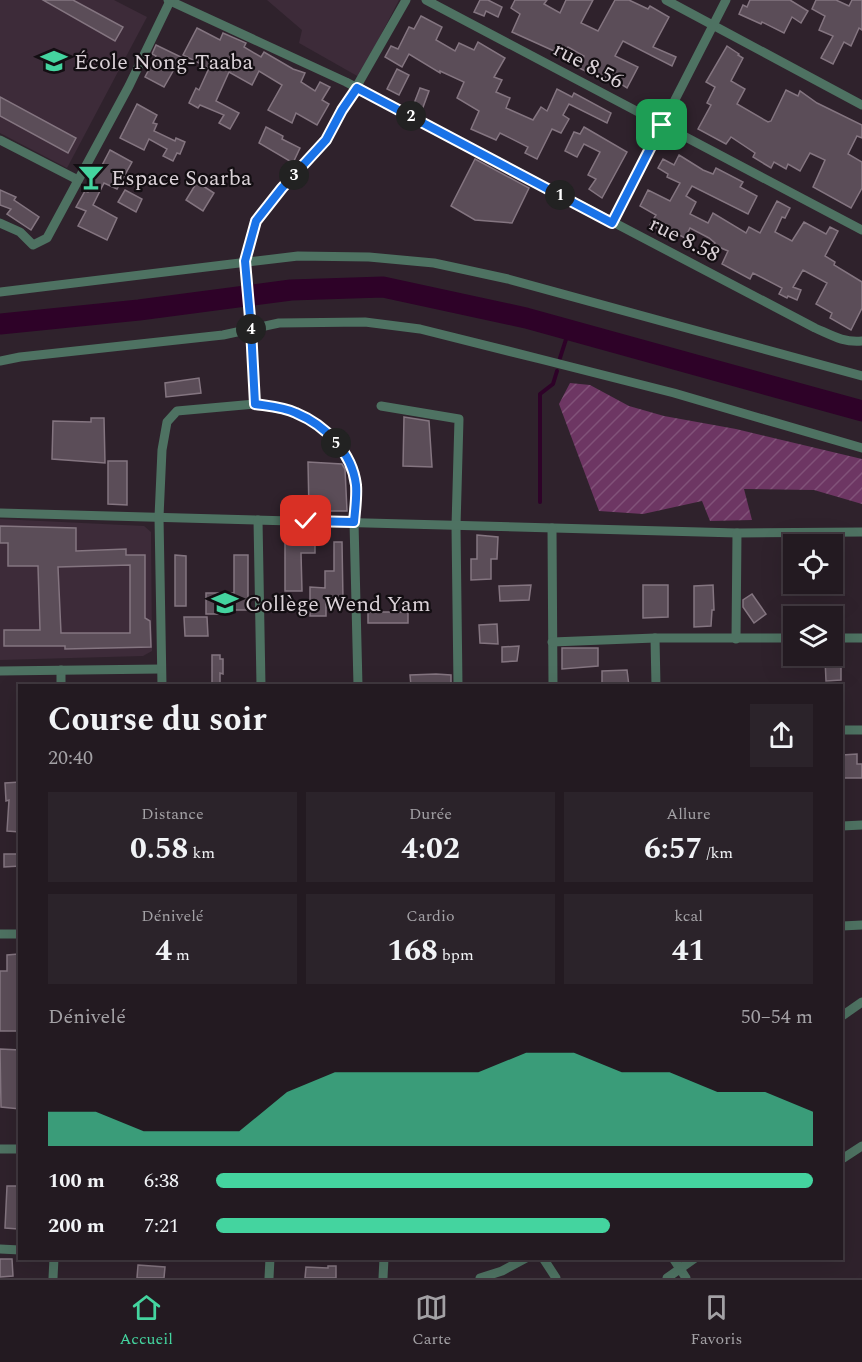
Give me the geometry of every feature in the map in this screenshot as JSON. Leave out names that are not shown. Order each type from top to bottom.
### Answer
[{"type":"street","points":[[255,404],[245,261],[256,221],[282,188],[326,140],[406,0]]},
{"type":"street","name":"rue 8.56","points":[[426,0],[862,230]]},
{"type":"street","points":[[666,0],[862,105]]},
{"type":"street","points":[[612,223],[726,0]]},
{"type":"street","points":[[0,223],[20,232],[33,245],[47,238],[129,86],[169,1]]},
{"type":"street","name":"rue 8.58","points":[[169,1],[357,88],[612,223],[831,335],[850,342],[862,341]]},
{"type":"street","points":[[0,140],[78,180]]},
{"type":"street","points":[[0,292],[298,256],[369,257],[434,263],[508,279],[862,376]]},
{"type":"street","points":[[0,361],[223,335],[279,323],[365,322],[420,329],[674,393],[862,448]]},
{"type":"street","points":[[162,684],[159,517],[162,450],[167,422],[177,411],[255,404],[295,412],[324,429],[345,454],[353,469],[356,487],[354,522],[358,684]]},
{"type":"street","points":[[381,406],[459,419],[456,526],[458,684]]},
{"type":"street","points":[[0,513],[736,533],[862,532]]},
{"type":"street","points":[[258,520],[261,684]]},
{"type":"street","points":[[552,528],[553,684]]},
{"type":"street","points":[[736,533],[736,639]]},
{"type":"street","points":[[552,642],[655,638],[783,638]]},
{"type":"street","points":[[655,638],[656,684]]},
{"type":"street","points":[[843,638],[862,638]]},
{"type":"street","points":[[0,670],[162,669]]},
{"type":"street","points":[[61,670],[61,684]]},
{"type":"street","points":[[843,730],[862,730]]},
{"type":"street","points":[[843,826],[862,825]]},
{"type":"street","points":[[843,926],[862,925]]},
{"type":"street","points":[[0,934],[18,934]]},
{"type":"street","points":[[843,1015],[862,1002]]},
{"type":"street","points":[[843,1158],[862,1146]]},
{"type":"street","points":[[0,1149],[18,1149]]},
{"type":"street","points":[[0,1249],[18,1250]]},
{"type":"street","points":[[53,1278],[54,1260]]},
{"type":"street","points":[[269,1278],[270,1260]]},
{"type":"street","points":[[383,1278],[384,1260]]},
{"type":"street","points":[[480,1278],[502,1271],[522,1260]]},
{"type":"street","points":[[544,1260],[556,1278]]},
{"type":"street","points":[[674,1260],[686,1278]]},
{"type":"street","points":[[667,1278],[692,1260]]},
{"type":"shaded area","name":"École Nong-Taaba","points":[[0,0],[114,0],[147,17],[67,168],[0,133]]},
{"type":"shaded area","points":[[267,0],[399,0],[359,77],[299,43],[302,30]]},
{"type":"shaded area","points":[[570,383],[590,385],[629,406],[664,416],[736,429],[862,459],[862,504],[814,490],[744,489],[752,520],[710,521],[702,501],[643,514],[599,511],[559,404]]},
{"type":"shaded area","points":[[0,519],[144,526],[151,532],[152,651],[143,656],[0,660]]},
{"type":"building","points":[[43,0],[73,0],[123,27],[115,41]]},
{"type":"building","points":[[480,0],[488,0],[502,7],[498,17],[486,11],[484,16],[474,12]]},
{"type":"building","points":[[515,0],[547,0],[544,4],[560,13],[566,0],[593,0],[581,23],[598,31],[615,0],[629,0],[648,9],[650,6],[669,17],[653,47],[676,57],[672,66],[623,41],[615,56],[638,67],[627,88],[610,77],[608,82],[579,68],[584,56],[568,47],[567,49],[558,44],[554,51],[512,32],[520,14],[511,8]]},
{"type":"building","points":[[750,0],[790,0],[808,11],[801,23],[792,17],[784,33],[739,14],[743,5],[747,7]]},
{"type":"building","points":[[816,0],[836,0],[849,6],[852,0],[862,0],[862,30],[859,28],[851,46],[844,42],[833,64],[821,58],[833,36],[819,30],[825,16],[812,9]]},
{"type":"building","points":[[421,16],[442,27],[436,40],[455,51],[459,43],[474,50],[478,42],[505,58],[494,77],[502,80],[496,92],[510,98],[506,108],[533,120],[541,107],[547,111],[557,89],[572,97],[574,93],[611,113],[607,123],[569,104],[563,115],[569,119],[561,133],[552,129],[537,159],[525,153],[528,147],[500,133],[496,140],[471,129],[479,111],[457,98],[464,82],[440,71],[440,73],[409,54],[402,67],[385,57],[391,46],[398,49],[409,27],[414,29]]},
{"type":"building","points":[[197,28],[220,40],[223,33],[246,43],[244,47],[261,57],[264,52],[293,69],[305,73],[301,82],[315,91],[320,82],[330,87],[322,100],[329,104],[317,125],[296,113],[292,123],[268,110],[282,85],[259,71],[252,85],[229,72],[216,101],[239,113],[230,129],[219,123],[224,115],[200,105],[198,108],[189,103],[196,88],[199,90],[209,68],[183,55]]},
{"type":"building","points":[[156,45],[181,57],[164,87],[145,77],[156,56],[152,54]]},
{"type":"building","points":[[727,46],[743,58],[731,81],[745,89],[737,104],[768,122],[771,121],[786,90],[798,96],[800,91],[817,103],[862,125],[862,138],[857,136],[848,154],[862,162],[862,188],[851,208],[813,187],[825,160],[810,153],[800,171],[788,164],[786,169],[774,162],[771,168],[753,157],[755,153],[731,137],[726,144],[698,129],[711,105],[707,103],[715,87],[706,82]]},
{"type":"building","points":[[397,69],[409,75],[399,95],[387,89]]},
{"type":"building","points":[[420,88],[429,91],[422,110],[413,106]]},
{"type":"building","points":[[0,97],[76,138],[68,153],[0,116]]},
{"type":"building","points":[[137,104],[157,115],[153,123],[157,124],[154,131],[175,141],[176,138],[185,142],[180,154],[177,153],[173,161],[163,156],[167,149],[149,139],[144,150],[120,138]]},
{"type":"building","points":[[266,127],[283,136],[282,139],[300,148],[293,163],[259,143]]},
{"type":"building","points":[[584,127],[627,152],[602,198],[589,189],[596,179],[588,175],[600,152],[584,144],[577,157],[565,151],[574,132],[580,134]]},
{"type":"building","points":[[110,150],[132,162],[117,189],[104,183],[93,205],[117,218],[107,240],[78,226],[86,211],[76,207],[85,191],[88,192]]},
{"type":"building","points":[[679,155],[703,170],[713,174],[716,168],[743,182],[740,187],[757,196],[748,214],[692,186],[686,196],[696,202],[690,214],[708,223],[713,213],[746,233],[749,227],[760,233],[777,201],[790,208],[785,218],[782,217],[775,232],[792,241],[804,222],[826,234],[830,227],[838,231],[825,256],[835,262],[834,265],[862,282],[862,308],[851,330],[830,318],[832,313],[816,304],[827,283],[803,270],[793,287],[801,290],[797,300],[788,296],[787,298],[779,294],[782,288],[753,273],[750,279],[722,264],[728,251],[714,245],[715,243],[709,238],[690,228],[685,238],[668,229],[667,233],[650,225],[656,215],[640,206],[648,190],[670,201],[680,183],[667,177],[668,174],[658,168],[663,159],[674,165]]},
{"type":"building","points":[[475,159],[529,188],[512,223],[475,220],[451,206]]},
{"type":"building","points":[[197,182],[214,193],[203,211],[186,200]]},
{"type":"building","points":[[0,190],[16,197],[14,200],[39,217],[31,230],[7,214],[11,209],[0,205]]},
{"type":"building","points":[[125,190],[142,199],[136,212],[118,202]]},
{"type":"building","points":[[199,378],[201,393],[166,397],[165,383]]},
{"type":"building","points":[[404,417],[429,421],[432,467],[403,466]]},
{"type":"building","points":[[91,418],[104,418],[105,463],[52,459],[53,421],[91,422]]},
{"type":"building","points":[[108,461],[127,461],[127,505],[108,504]]},
{"type":"building","points":[[308,462],[342,464],[345,469],[347,511],[309,511]]},
{"type":"building","points":[[0,526],[76,528],[76,551],[126,549],[126,555],[145,555],[145,618],[150,621],[151,647],[65,649],[65,646],[4,646],[4,630],[40,630],[38,566],[8,566],[8,543],[0,543]],"holes":[[[130,565],[130,633],[61,633],[58,567]]]},
{"type":"building","points":[[477,535],[498,537],[497,559],[491,559],[491,579],[471,580],[471,559],[477,559]]},
{"type":"building","points":[[334,542],[342,542],[343,600],[326,600],[326,616],[310,616],[310,587],[325,588],[325,571],[334,571]]},
{"type":"building","points":[[285,543],[315,543],[315,553],[301,553],[302,591],[285,591]]},
{"type":"building","points":[[175,555],[186,556],[186,606],[175,606]]},
{"type":"building","points":[[234,555],[248,555],[248,610],[218,610],[218,614],[206,614],[206,593],[234,593]]},
{"type":"building","points":[[531,585],[529,600],[500,601],[499,586]]},
{"type":"building","points":[[643,585],[668,585],[668,617],[643,618]]},
{"type":"building","points":[[713,585],[714,610],[712,610],[711,626],[694,627],[694,586]]},
{"type":"building","points":[[752,594],[766,614],[754,623],[743,607],[743,600]]},
{"type":"building","points":[[368,612],[408,612],[408,623],[368,623]]},
{"type":"building","points":[[184,617],[207,617],[208,636],[185,636]]},
{"type":"building","points":[[497,624],[498,644],[480,643],[479,625]]},
{"type":"building","points":[[519,646],[517,661],[502,662],[502,647]]},
{"type":"building","points":[[562,648],[598,648],[598,666],[562,669]]},
{"type":"building","points":[[212,655],[220,655],[220,659],[223,659],[223,674],[220,673],[220,684],[212,684]]},
{"type":"building","points":[[825,666],[841,666],[841,680],[826,681]]},
{"type":"building","points":[[627,670],[629,684],[602,684],[602,671]]},
{"type":"building","points":[[410,675],[451,675],[451,684],[411,684]]},
{"type":"building","points":[[857,754],[857,764],[862,764],[862,778],[843,778],[843,755]]},
{"type":"building","points":[[18,782],[18,832],[7,831],[9,800],[6,801],[5,783]]},
{"type":"building","points":[[4,854],[18,854],[18,866],[4,867]]},
{"type":"building","points":[[18,954],[18,1031],[0,1031],[0,971],[7,971],[7,955]]},
{"type":"building","points":[[0,1049],[18,1050],[18,1109],[1,1107]]},
{"type":"building","points":[[7,1186],[18,1186],[18,1229],[5,1228]]},
{"type":"building","points":[[0,1259],[12,1259],[13,1276],[0,1277]]},
{"type":"building","points":[[138,1265],[165,1267],[164,1278],[137,1278]]},
{"type":"building","points":[[328,1266],[336,1266],[336,1278],[305,1278],[306,1267],[328,1268]]},
{"type":"waterway","points":[[0,324],[139,310],[291,290],[383,287],[526,318],[862,411]]},
{"type":"waterway","points":[[560,358],[569,330]]},
{"type":"waterway","points":[[540,502],[540,394],[553,384],[557,371]]},
{"type":"place","name":"École Nong-Taaba","points":[[54,61]]},
{"type":"place","name":"Espace Soarba","points":[[91,177]]},
{"type":"place","name":"Collège Wend Yam","points":[[225,603]]},
{"type":"route","points":[[306,521],[354,522],[356,487],[353,469],[345,454],[324,429],[295,412],[255,404],[245,261],[256,221],[282,188],[326,140],[357,88],[612,223],[662,125]]}]
